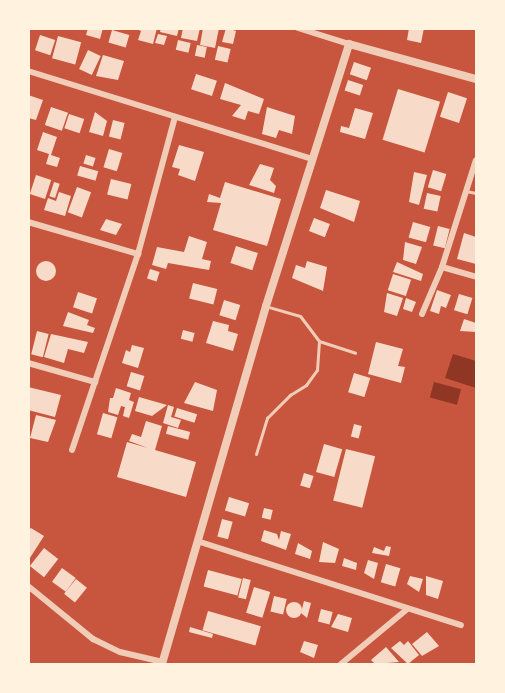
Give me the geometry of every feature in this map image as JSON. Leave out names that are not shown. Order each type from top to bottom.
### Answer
[{"type":"street","points":[[298,28],[477,80]]},
{"type":"street","points":[[28,586],[93,639],[120,652],[162,663],[266,306],[349,44]]},
{"type":"street","points":[[28,71],[313,159]]},
{"type":"street","points":[[72,450],[138,254],[175,117]]},
{"type":"street","points":[[422,314],[442,267],[477,160]]},
{"type":"street","points":[[28,222],[138,254]]},
{"type":"street","points":[[442,267],[477,277]]},
{"type":"street","points":[[28,363],[95,382]]},
{"type":"street","points":[[197,541],[406,610],[461,625]]},
{"type":"street","points":[[341,664],[406,610]]},
{"type":"lane","points":[[466,191],[477,194]]},
{"type":"lane","points":[[266,306],[300,316],[319,341],[355,353]]},
{"type":"lane","points":[[256,454],[267,418],[290,395],[306,386],[317,369],[319,341]]},
{"type":"shaded area","points":[[453,354],[476,361],[476,388],[445,378]]},
{"type":"shaded area","points":[[434,382],[461,389],[457,405],[430,397]]},
{"type":"building","points":[[88,28],[103,28],[100,39],[86,35]]},
{"type":"building","points":[[134,28],[157,28],[153,44],[138,40],[141,31]]},
{"type":"building","points":[[161,28],[179,28],[177,36],[160,32]]},
{"type":"building","points":[[183,28],[200,28],[197,41],[181,38]]},
{"type":"building","points":[[203,28],[219,28],[215,48],[200,45]]},
{"type":"building","points":[[226,28],[236,31],[233,44],[222,42]]},
{"type":"building","points":[[409,28],[424,28],[421,43],[407,40]]},
{"type":"building","points":[[112,30],[129,35],[126,47],[108,42]]},
{"type":"building","points":[[158,34],[167,36],[164,45],[155,43]]},
{"type":"building","points":[[40,35],[55,40],[50,55],[35,50]]},
{"type":"building","points":[[58,36],[81,42],[75,64],[52,58]]},
{"type":"building","points":[[178,40],[191,43],[188,53],[176,50]]},
{"type":"building","points":[[197,45],[207,47],[205,58],[195,56]]},
{"type":"building","points":[[218,46],[231,49],[228,63],[215,60]]},
{"type":"building","points":[[88,50],[101,56],[92,75],[79,69]]},
{"type":"building","points":[[103,55],[124,61],[118,80],[96,76]]},
{"type":"building","points":[[354,62],[371,68],[367,80],[350,74]]},
{"type":"building","points":[[196,74],[217,81],[212,96],[191,89]]},
{"type":"building","points":[[348,80],[363,85],[360,95],[345,90]]},
{"type":"building","points":[[225,83],[264,99],[259,114],[248,111],[245,120],[232,116],[241,105],[220,99]]},
{"type":"building","points":[[398,89],[440,102],[425,153],[383,140]]},
{"type":"building","points":[[448,92],[467,98],[459,123],[440,117]]},
{"type":"building","points":[[28,95],[43,100],[36,120],[28,118]]},
{"type":"building","points":[[51,107],[68,113],[62,131],[45,125]]},
{"type":"building","points":[[267,107],[295,116],[292,134],[279,130],[276,138],[262,134]]},
{"type":"building","points":[[355,108],[373,113],[365,139],[340,132],[341,126],[349,128]]},
{"type":"building","points":[[95,112],[107,121],[103,136],[89,132]]},
{"type":"building","points":[[69,114],[84,119],[80,133],[64,128]]},
{"type":"building","points":[[113,120],[125,123],[121,139],[109,136]]},
{"type":"building","points":[[43,132],[57,137],[51,155],[60,158],[57,167],[46,164],[49,154],[37,150]]},
{"type":"building","points":[[179,145],[204,152],[195,181],[178,175],[180,169],[172,167]]},
{"type":"building","points":[[109,149],[122,153],[117,171],[103,167]]},
{"type":"building","points":[[86,155],[96,158],[93,167],[83,164]]},
{"type":"building","points":[[260,164],[274,168],[270,180],[276,186],[274,193],[249,185]]},
{"type":"building","points":[[80,166],[98,171],[96,181],[77,176]]},
{"type":"building","points":[[433,170],[446,174],[441,191],[428,187]]},
{"type":"building","points":[[414,172],[427,175],[419,205],[409,202]]},
{"type":"building","points":[[36,175],[51,180],[45,199],[30,194]]},
{"type":"building","points":[[111,179],[131,184],[128,200],[107,195]]},
{"type":"building","points":[[54,182],[60,184],[55,198],[49,196]]},
{"type":"building","points":[[225,182],[281,199],[267,246],[213,230],[221,203],[207,202],[209,194],[220,198]]},
{"type":"building","points":[[77,187],[91,192],[82,218],[68,212]]},
{"type":"building","points":[[326,190],[360,201],[354,222],[320,208]]},
{"type":"building","points":[[59,192],[71,196],[65,216],[44,210],[48,198],[56,201]]},
{"type":"building","points":[[427,193],[441,196],[437,212],[424,209]]},
{"type":"building","points":[[314,218],[330,224],[325,237],[309,231]]},
{"type":"building","points":[[106,219],[122,224],[116,235],[100,230]]},
{"type":"building","points":[[413,222],[430,227],[426,242],[409,237]]},
{"type":"building","points":[[438,226],[450,229],[445,248],[433,245]]},
{"type":"building","points":[[464,233],[476,237],[476,264],[457,259]]},
{"type":"building","points":[[189,236],[207,242],[202,259],[211,261],[209,270],[168,263],[166,269],[152,265],[157,247],[184,252]]},
{"type":"building","points":[[405,242],[422,247],[416,264],[403,260]]},
{"type":"building","points":[[236,246],[258,253],[252,270],[230,263]]},
{"type":"building","points":[[42,261],[50,261],[56,267],[56,275],[50,281],[42,281],[36,275],[36,267]]},
{"type":"building","points":[[307,261],[327,267],[323,291],[292,278],[296,265],[305,268]]},
{"type":"building","points":[[397,262],[423,274],[421,281],[393,272]]},
{"type":"building","points":[[150,269],[160,272],[157,281],[147,279]]},
{"type":"building","points":[[393,274],[411,280],[406,296],[388,290]]},
{"type":"building","points":[[193,283],[217,289],[213,305],[189,299]]},
{"type":"building","points":[[437,290],[451,295],[446,308],[441,306],[439,314],[430,311]]},
{"type":"building","points":[[78,292],[97,298],[92,313],[73,307]]},
{"type":"building","points":[[387,293],[403,298],[397,316],[384,312]]},
{"type":"building","points":[[459,294],[472,298],[467,314],[454,310]]},
{"type":"building","points":[[406,298],[416,302],[412,312],[403,309]]},
{"type":"building","points":[[224,300],[240,305],[236,320],[219,315]]},
{"type":"building","points":[[68,312],[89,320],[87,325],[95,328],[93,333],[63,326]]},
{"type":"building","points":[[464,319],[476,323],[476,332],[460,331]]},
{"type":"building","points":[[213,321],[229,325],[228,331],[238,334],[233,351],[206,343]]},
{"type":"building","points":[[183,330],[195,333],[192,342],[181,339]]},
{"type":"building","points":[[37,331],[49,334],[43,357],[31,354]]},
{"type":"building","points":[[51,334],[88,342],[84,353],[68,349],[64,363],[44,357]]},
{"type":"building","points":[[376,342],[403,349],[398,366],[405,367],[401,383],[368,374]]},
{"type":"building","points":[[132,345],[144,348],[138,368],[122,363],[126,350],[130,352]]},
{"type":"building","points":[[131,372],[144,376],[140,390],[127,386]]},
{"type":"building","points":[[354,373],[370,378],[364,397],[348,392]]},
{"type":"building","points":[[195,382],[217,390],[213,411],[184,403]]},
{"type":"building","points":[[28,387],[61,395],[55,417],[28,410]]},
{"type":"building","points":[[116,388],[131,393],[129,400],[134,402],[129,418],[123,416],[125,407],[121,406],[118,415],[108,412],[110,398],[113,398]]},
{"type":"building","points":[[139,397],[167,405],[152,416],[135,411]]},
{"type":"building","points":[[168,405],[174,407],[171,417],[181,420],[178,428],[163,423]]},
{"type":"building","points":[[177,408],[197,414],[194,423],[174,417]]},
{"type":"building","points":[[103,413],[117,417],[111,438],[97,434]]},
{"type":"building","points":[[36,415],[56,420],[48,442],[30,438]]},
{"type":"building","points":[[146,421],[162,426],[155,450],[196,462],[186,497],[117,477],[127,442],[148,448],[129,441],[132,434],[141,437]]},
{"type":"building","points":[[354,424],[362,426],[359,439],[351,437]]},
{"type":"building","points":[[168,426],[190,432],[188,440],[166,434]]},
{"type":"building","points":[[324,444],[342,449],[334,477],[316,472]]},
{"type":"building","points":[[346,449],[375,456],[362,508],[333,500]]},
{"type":"building","points":[[304,473],[314,476],[310,488],[300,485]]},
{"type":"building","points":[[229,497],[249,503],[245,517],[225,510]]},
{"type":"building","points":[[264,508],[273,510],[271,520],[262,518]]},
{"type":"building","points":[[222,519],[233,522],[228,539],[217,536]]},
{"type":"building","points":[[31,528],[44,536],[28,561],[28,531]]},
{"type":"building","points":[[264,530],[277,534],[279,540],[281,531],[291,534],[286,550],[261,541]]},
{"type":"building","points":[[323,542],[339,549],[335,563],[319,562]]},
{"type":"building","points":[[298,543],[312,551],[310,559],[295,554]]},
{"type":"building","points":[[386,546],[391,547],[389,556],[372,553],[374,547],[384,551]]},
{"type":"building","points":[[44,548],[58,559],[44,577],[30,566]]},
{"type":"building","points":[[344,558],[357,563],[356,570],[342,566]]},
{"type":"building","points":[[368,560],[378,563],[374,579],[364,573]]},
{"type":"building","points":[[386,564],[400,568],[395,586],[381,582]]},
{"type":"building","points":[[62,568],[76,578],[66,592],[52,582]]},
{"type":"building","points":[[208,570],[242,579],[237,595],[204,586]]},
{"type":"building","points":[[410,576],[423,579],[419,592],[407,584]]},
{"type":"building","points":[[426,576],[443,581],[438,599],[426,595]]},
{"type":"building","points":[[243,578],[251,580],[246,599],[238,597]]},
{"type":"building","points":[[76,579],[87,588],[75,603],[64,594]]},
{"type":"building","points":[[254,587],[270,592],[262,618],[246,613]]},
{"type":"building","points":[[274,596],[287,599],[283,615],[270,612]]},
{"type":"building","points":[[304,601],[311,603],[307,618],[301,613]]},
{"type":"building","points":[[291,602],[297,602],[302,610],[300,616],[291,618],[286,613],[286,607]]},
{"type":"building","points":[[321,609],[333,612],[329,625],[318,622]]},
{"type":"building","points":[[208,611],[261,626],[255,645],[202,630]]},
{"type":"building","points":[[338,614],[352,618],[348,632],[331,627]]},
{"type":"building","points":[[190,627],[213,634],[212,638],[189,632]]},
{"type":"building","points":[[427,632],[439,646],[422,656],[412,644]]},
{"type":"building","points":[[304,641],[318,645],[314,658],[300,652]]},
{"type":"building","points":[[400,641],[404,645],[408,641],[419,655],[408,664],[391,648]]},
{"type":"building","points":[[386,647],[399,662],[375,664],[371,660]]}]
